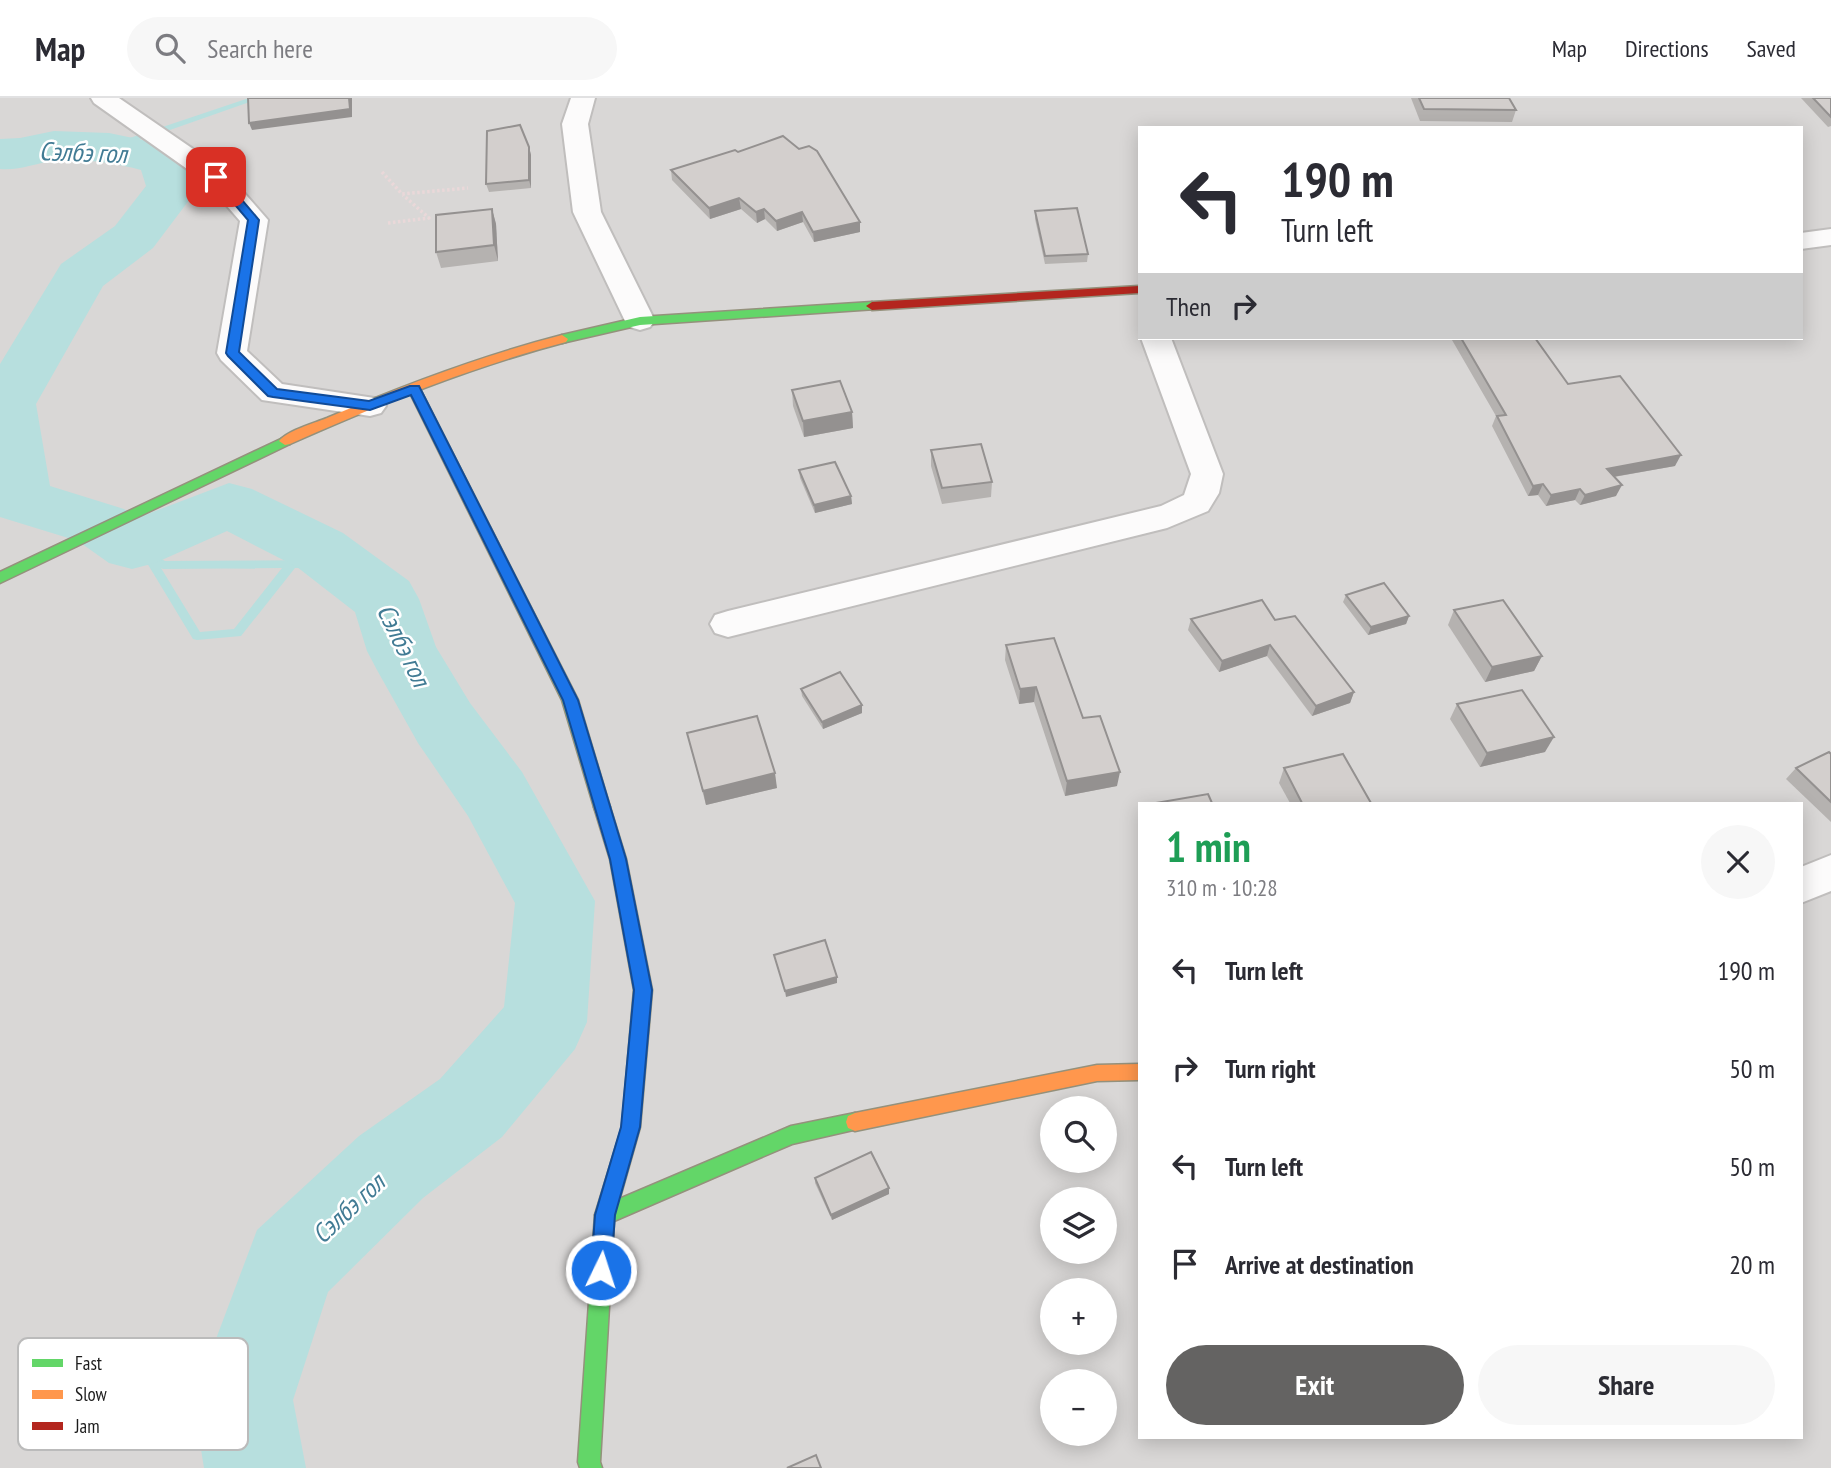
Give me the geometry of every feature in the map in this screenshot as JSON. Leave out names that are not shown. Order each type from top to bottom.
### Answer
[{"type":"street","points":[[103,98],[216,177],[254,220],[232,353],[273,393],[370,406]]},
{"type":"street","points":[[583,98],[575,124],[587,212],[640,321]]},
{"type":"street","points":[[1803,241],[1831,237]]},
{"type":"street","points":[[0,578],[160,499],[370,406],[501,356],[581,332],[640,321],[1138,290]]},
{"type":"street","points":[[728,624],[1167,516],[1197,505],[1205,492],[1207,474],[1157,340]]},
{"type":"street","points":[[414,389],[570,700],[618,859],[643,990],[631,1127],[605,1215],[589,1462],[591,1468]]},
{"type":"street","points":[[1803,885],[1831,872]]},
{"type":"street","points":[[605,1215],[790,1135],[1097,1073],[1138,1072]]},
{"type":"path","points":[[382,172],[429,218],[388,223]]},
{"type":"path","points":[[402,194],[468,188]]},
{"type":"shaded area","points":[[0,98],[1831,98],[1831,1468],[0,1468]]},
{"type":"building","points":[[248,98],[349,98],[350,109],[249,123]]},
{"type":"building","points":[[1419,98],[1509,98],[1516,110],[1424,109]]},
{"type":"building","points":[[1813,98],[1831,98],[1831,117]]},
{"type":"building","points":[[520,125],[529,147],[529,180],[486,184],[487,131]]},
{"type":"building","points":[[783,136],[799,149],[809,146],[817,151],[860,222],[813,232],[802,212],[776,221],[764,209],[756,212],[739,198],[709,208],[671,170],[735,150],[738,152]]},
{"type":"building","points":[[1077,208],[1088,254],[1045,256],[1035,211]]},
{"type":"building","points":[[492,209],[494,245],[436,252],[436,215]]},
{"type":"building","points":[[1462,340],[1536,340],[1568,384],[1620,376],[1681,455],[1607,469],[1622,485],[1585,495],[1580,489],[1551,495],[1543,484],[1533,486],[1497,416],[1506,415]]},
{"type":"building","points":[[840,381],[852,412],[803,421],[792,390]]},
{"type":"building","points":[[981,444],[992,482],[942,488],[931,450]]},
{"type":"building","points":[[835,462],[851,496],[814,505],[799,470]]},
{"type":"building","points":[[1384,583],[1409,616],[1371,627],[1346,595]]},
{"type":"building","points":[[1262,600],[1275,620],[1295,616],[1354,692],[1316,706],[1270,645],[1222,661],[1191,619]]},
{"type":"building","points":[[1503,600],[1542,656],[1492,667],[1454,610]]},
{"type":"building","points":[[1054,638],[1083,718],[1100,716],[1120,772],[1067,781],[1036,687],[1020,689],[1006,645]]},
{"type":"building","points":[[840,672],[862,705],[822,722],[801,689]]},
{"type":"building","points":[[1522,690],[1554,737],[1487,753],[1457,704]]},
{"type":"building","points":[[757,716],[775,773],[703,791],[687,733]]},
{"type":"building","points":[[1829,752],[1831,754],[1831,802],[1796,768]]},
{"type":"building","points":[[1343,754],[1370,802],[1301,802],[1284,768]]},
{"type":"building","points":[[1208,794],[1212,802],[1162,802]]},
{"type":"building","points":[[825,940],[837,977],[785,991],[774,955]]},
{"type":"building","points":[[871,1152],[889,1188],[831,1215],[815,1178]]},
{"type":"building","points":[[816,1455],[821,1468],[787,1468]]},
{"type":"waterway","points":[[107,147],[257,98]]},
{"type":"waterway","name":"Сэлбэ гол","points":[[0,154],[68,145],[123,151],[163,159],[173,187],[134,237],[81,276],[6,404],[20,500],[101,525],[132,546],[229,505],[320,550],[385,599],[402,651],[444,723],[495,794],[555,901],[545,1022],[471,1108],[391,1167],[290,1263],[248,1385]]},
{"type":"waterway","points":[[0,480],[20,500]]},
{"type":"waterway","points":[[132,546],[163,565],[339,564]]},
{"type":"waterway","points":[[148,556],[197,636],[237,633],[291,565]]},
{"type":"waterway","name":"Сэлбэ гол","points":[[248,1428],[255,1468]]},
{"type":"traffic: fast","points":[[562,339],[640,321],[872,306]]},
{"type":"traffic: fast","points":[[414,389],[570,700],[602,807]]},
{"type":"traffic: fast","points":[[0,578],[285,441]]},
{"type":"traffic: fast","points":[[591,1468],[589,1462],[605,1215],[791,1135],[855,1122]]},
{"type":"traffic: slow","points":[[285,441],[421,384],[491,359],[562,339]]},
{"type":"traffic: slow","points":[[855,1122],[1097,1073],[1138,1072]]},
{"type":"traffic: jam","points":[[872,306],[1138,289]]},
{"type":"traffic: jam","points":[[602,807],[618,859],[643,990],[631,1127],[605,1215]]},
{"type":"route","points":[[216,177],[254,220],[232,353],[273,393],[370,406],[414,389],[570,700],[618,859],[643,990],[631,1127],[605,1215],[601,1270]]}]
